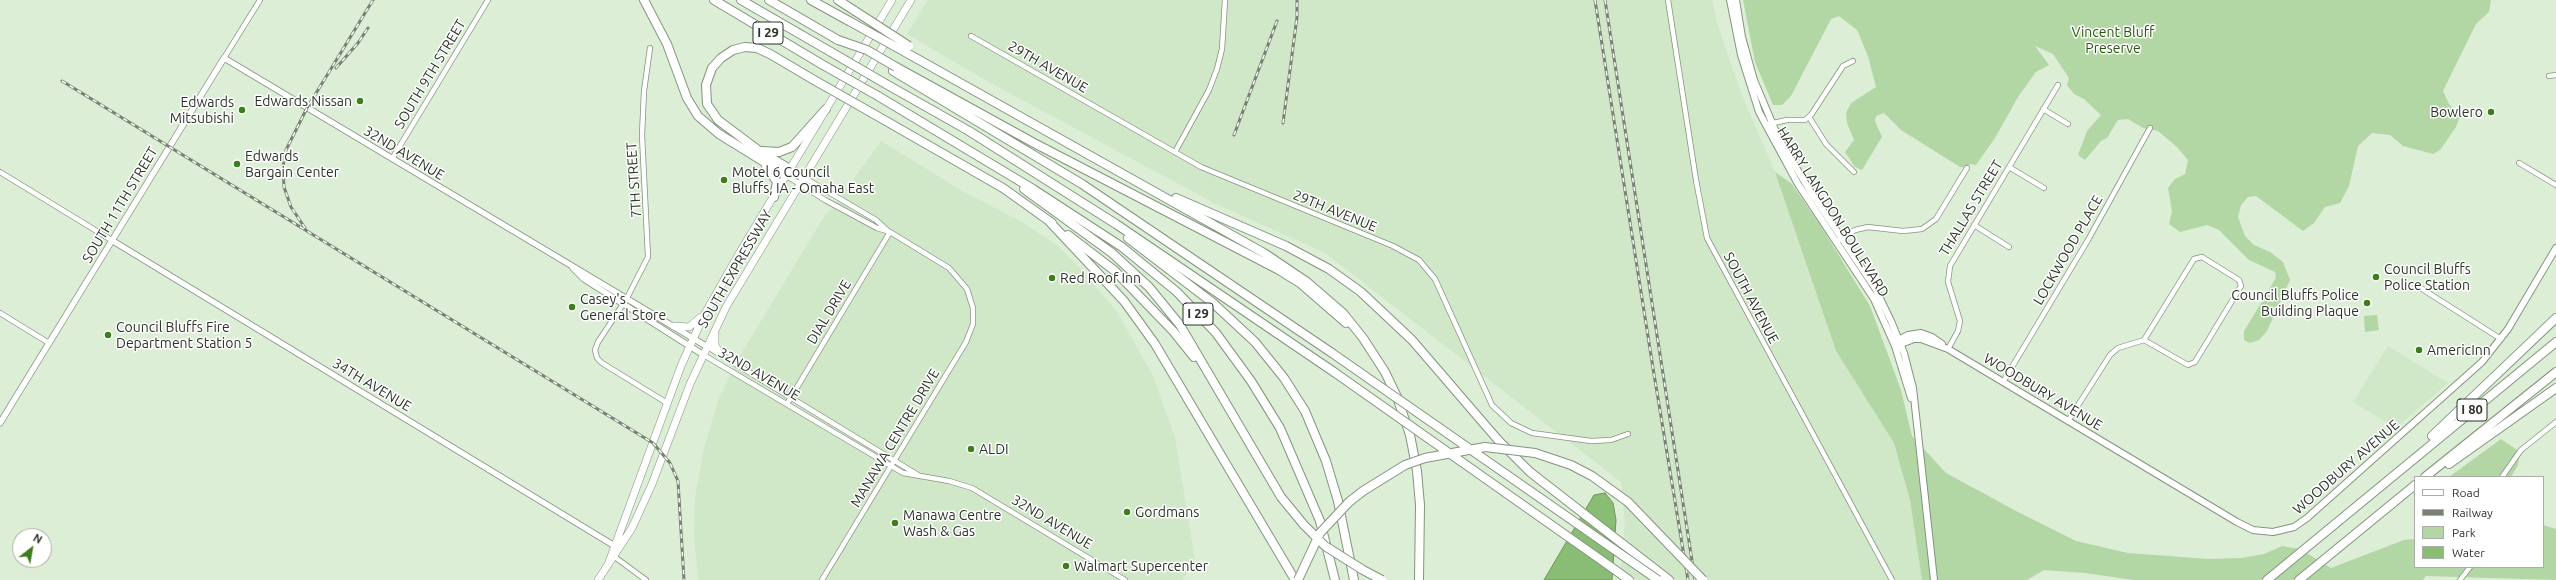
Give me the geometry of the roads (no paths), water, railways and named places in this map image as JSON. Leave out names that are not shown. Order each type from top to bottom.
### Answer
[{"type":"highway","points":[[644,0],[667,44],[692,108],[715,131],[756,152],[789,172],[803,177]]},
{"type":"highway","name":"I 29","points":[[714,0],[1033,189],[1122,247],[1177,292],[1216,333],[1251,381],[1280,428],[1320,521],[1335,580]]},
{"type":"highway","points":[[741,0],[969,131],[1116,224],[1334,372],[1629,580]]},
{"type":"highway","points":[[769,0],[838,40],[1279,270],[1322,301],[1363,338]]},
{"type":"highway","points":[[811,0],[849,21],[907,49]]},
{"type":"highway","points":[[838,0],[856,11],[932,66],[1116,169],[1288,268],[1326,296],[1343,313],[1363,338],[1397,397],[1410,435],[1417,471],[1420,505],[1419,580]]},
{"type":"highway","points":[[774,197],[777,187],[776,178],[756,152],[718,120],[710,110],[706,99],[706,85],[716,62],[733,50],[745,47],[757,48],[1003,188],[1115,271],[1172,331],[1211,378]]},
{"type":"highway","points":[[895,69],[1082,184],[1332,353],[1658,580]]},
{"type":"highway","points":[[756,152],[779,152],[792,147],[826,109]]},
{"type":"highway","points":[[950,139],[1112,252],[1149,287],[1180,325],[1281,497],[1304,526],[1325,546],[1382,580]]},
{"type":"highway","points":[[1116,169],[1308,257],[1345,280],[1379,307],[1412,340],[1498,440],[1530,472],[1669,580]]},
{"type":"highway","points":[[1048,220],[1124,301],[1155,344],[1295,580]]},
{"type":"highway","points":[[1116,224],[1127,237],[1213,303],[1255,342],[1284,378],[1305,411],[1326,461],[1338,501],[1354,580]]},
{"type":"highway","points":[[2397,471],[2556,318]]},
{"type":"highway","name":"I 80","points":[[2267,580],[2285,567],[2397,471],[2556,342]]},
{"type":"highway","name":"I 80","points":[[2426,476],[2556,372]]},
{"type":"highway","points":[[2432,476],[2556,388]]},
{"type":"highway","points":[[1298,580],[1320,533],[1349,502],[1382,478],[1405,465],[1442,453],[1473,448],[1498,447],[1535,453],[1560,460],[1610,488],[1628,502],[1703,580]]},
{"type":"highway","points":[[2299,580],[2376,515],[2414,486]]},
{"type":"highway","points":[[2376,515],[2414,489]]},
{"type":"main road","name":"SOUTH EXPRESSWAY","points":[[617,548],[667,403],[690,345],[708,308],[892,0]]},
{"type":"main road","name":"SOUTH EXPRESSWAY","points":[[598,580],[617,548],[632,528],[652,484],[680,406],[702,354],[718,322],[803,177],[911,0]]},
{"type":"main road","name":"HARRY LANGDON BOULEVARD","points":[[1730,0],[1746,76],[1769,124],[1868,288],[1905,355],[1915,411],[1934,580]]},
{"type":"main road","name":"HARRY LANGDON BOULEVARD","points":[[1736,0],[1752,73],[1769,124]]},
{"type":"main road","name":"HARRY LANGDON BOULEVARD","points":[[1839,239],[1875,288],[1895,328],[1915,411]]},
{"type":"main road","name":"WOODBURY AVENUE","points":[[1898,342],[1917,333],[1928,335],[1948,349],[2240,524],[2259,531],[2279,531],[2294,527],[2312,514],[2477,366],[2501,339],[2556,248]]},
{"type":"main road","points":[[674,326],[692,326],[708,308]]},
{"type":"main road","points":[[718,322],[714,342],[723,356]]},
{"type":"main road","points":[[1895,328],[1911,337],[1905,355]]},
{"type":"street","name":"SOUTH 11TH STREET","points":[[0,423],[260,0]]},
{"type":"street","name":"SOUTH 9TH STREET","points":[[392,159],[488,0]]},
{"type":"street","points":[[1175,152],[1209,90],[1216,69],[1222,49],[1225,0]]},
{"type":"street","name":"SOUTH AVENUE","points":[[1668,0],[1696,180],[1707,238],[1892,580]]},
{"type":"street","name":"29TH AVENUE","points":[[971,36],[1201,167],[1393,246],[1419,260],[1435,279],[1492,405],[1511,423],[1532,433],[1591,441],[1611,440],[1628,434]]},
{"type":"street","name":"7TH STREET","points":[[650,48],[644,91],[642,135],[649,253],[647,261],[627,298],[598,342],[595,350],[597,358],[602,363],[667,403]]},
{"type":"street","name":"32ND AVENUE","points":[[224,58],[572,268],[591,276],[919,476]]},
{"type":"street","points":[[1769,124],[1787,120],[1805,120],[1809,117],[1843,66],[1853,61]]},
{"type":"street","points":[[2548,76],[2556,75]]},
{"type":"street","name":"THALLAS STREET","points":[[1948,349],[1958,331],[1960,321],[1948,282],[1948,272],[2058,85]]},
{"type":"street","points":[[2043,109],[2068,124]]},
{"type":"street","points":[[1809,117],[1826,144],[1854,172]]},
{"type":"street","name":"LOCKWOOD PLACE","points":[[2003,382],[2088,240],[2150,128]]},
{"type":"street","points":[[2519,163],[2556,184]]},
{"type":"street","points":[[2009,167],[2044,188]]},
{"type":"street","points":[[1839,239],[1868,227],[1903,231],[1922,229],[1936,219],[1967,168]]},
{"type":"street","points":[[0,172],[112,241]]},
{"type":"street","points":[[789,172],[799,184],[877,228],[890,232]]},
{"type":"street","points":[[803,177],[876,220],[890,232]]},
{"type":"street","points":[[1974,226],[2009,247]]},
{"type":"street","name":"MANAWA CENTRE DRIVE","points":[[822,580],[968,338],[973,324],[973,304],[967,289],[953,272],[890,232]]},
{"type":"street","name":"DIAL DRIVE","points":[[787,404],[890,232]]},
{"type":"street","name":"34TH AVENUE","points":[[112,241],[617,548]]},
{"type":"street","points":[[2068,421],[2110,355],[2118,348],[2144,340],[2196,258],[2202,257],[2239,280],[2241,287],[2192,364],[2185,364],[2144,340]]},
{"type":"street","name":"32ND AVENUE","points":[[572,268],[577,274],[702,354],[903,473],[949,481],[972,488],[1125,580]]},
{"type":"street","points":[[2419,287],[2501,339]]},
{"type":"street","points":[[0,313],[49,343]]},
{"type":"street","points":[[2503,476],[2521,450],[2556,422]]},
{"type":"street","points":[[613,555],[646,580]]},
{"type":"street","points":[[2460,580],[2469,568]]},
{"type":"water","points":[[1605,493],[1613,503],[1616,520],[1612,580],[1544,580],[1594,495]]},
{"type":"railway","points":[[305,228],[291,207],[284,187],[283,166],[286,150],[307,108],[373,0]]},
{"type":"railway","points":[[1283,123],[1297,17],[1297,0]]},
{"type":"railway","points":[[1595,0],[1688,580]]},
{"type":"railway","points":[[1605,0],[1695,580]]},
{"type":"railway","points":[[1234,135],[1277,21]]},
{"type":"railway","points":[[336,68],[358,43],[368,28]]},
{"type":"railway","points":[[62,81],[653,443],[670,463],[678,481],[684,580]]},
{"type":"place","name":"Edwards Nissan","points":[[360,101]]},
{"type":"place","name":"Edwards Mitsubishi","points":[[242,110]]},
{"type":"place","name":"Bowlero","points":[[2491,112]]},
{"type":"place","name":"Edwards Bargain Center","points":[[237,164]]},
{"type":"place","name":"Motel 6 Council Bluffs, IA - Omaha East","points":[[724,180]]},
{"type":"place","name":"Council Bluffs Police Station","points":[[2376,277]]},
{"type":"place","name":"Red Roof Inn","points":[[1052,278]]},
{"type":"place","name":"Council Bluffs Police Building Plaque","points":[[2367,303]]},
{"type":"place","name":"Casey's General Store","points":[[572,307]]},
{"type":"place","name":"Council Bluffs Fire Department Station 5","points":[[108,335]]},
{"type":"place","name":"AmericInn","points":[[2419,350]]},
{"type":"place","name":"ALDI","points":[[971,449]]},
{"type":"place","name":"Gordmans","points":[[1127,512]]},
{"type":"place","name":"Manawa Centre Wash & Gas","points":[[895,523]]},
{"type":"place","name":"Walmart Supercenter","points":[[1066,566]]},
{"type":"park label","name":"Vincent Bluff Preserve","points":[[2113,40]]}]
